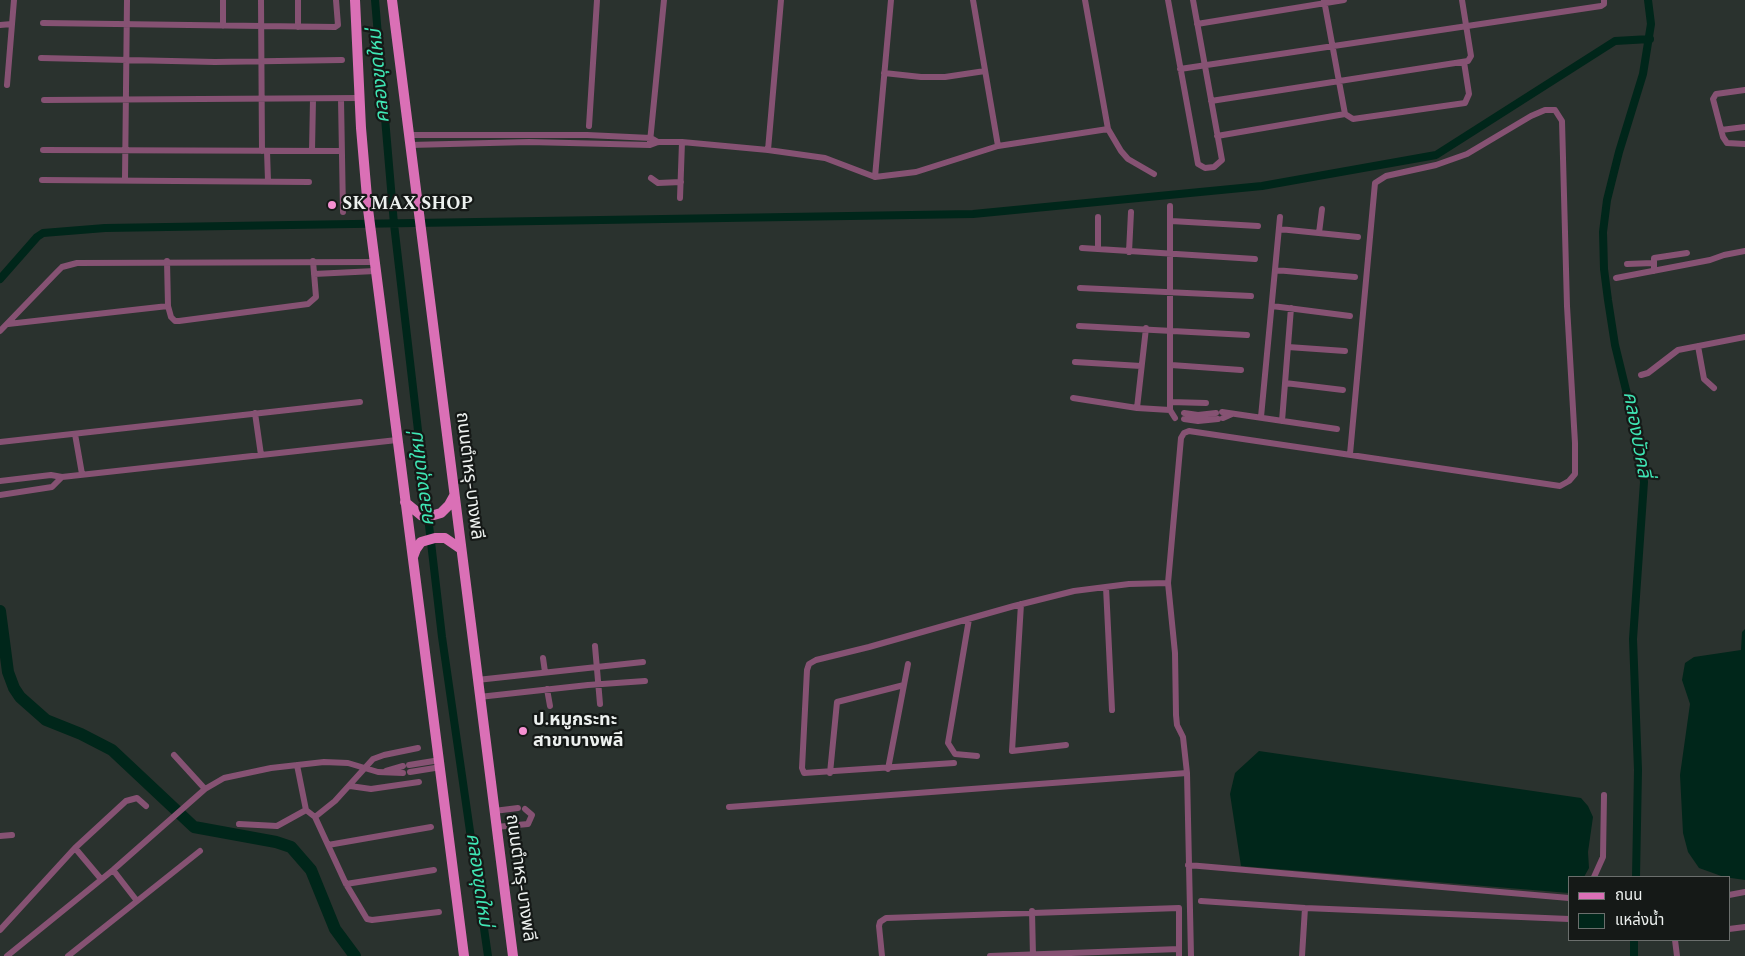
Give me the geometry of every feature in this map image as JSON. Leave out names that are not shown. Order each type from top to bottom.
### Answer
[{"type":"main road","points":[[355,0],[359,98],[374,267],[464,956]]},
{"type":"main road","name":"ถนนตำหรุ-บางพลี","points":[[392,0],[479,697],[514,956]]},
{"type":"main road","points":[[405,502],[422,516],[434,515],[445,509],[454,496]]},
{"type":"main road","points":[[413,558],[416,548],[431,539],[445,538],[461,549]]},
{"type":"street","points":[[7,85],[14,0]]},
{"type":"street","points":[[125,179],[128,0]]},
{"type":"street","points":[[223,0],[223,26]]},
{"type":"street","points":[[261,0],[262,100],[264,151],[268,181]]},
{"type":"street","points":[[298,0],[298,27]]},
{"type":"street","points":[[43,23],[336,26],[336,0]]},
{"type":"street","points":[[589,126],[596,0]]},
{"type":"street","points":[[650,142],[664,0]]},
{"type":"street","points":[[768,150],[781,0]]},
{"type":"street","points":[[875,177],[891,0]]},
{"type":"street","points":[[973,0],[998,146]]},
{"type":"street","points":[[1085,0],[1108,130],[1121,152],[1128,159],[1154,174]]},
{"type":"street","points":[[1168,0],[1198,164],[1200,168],[1214,167],[1222,160],[1193,0]]},
{"type":"street","points":[[1197,24],[1344,0]]},
{"type":"street","points":[[1210,101],[1471,60],[1462,0]]},
{"type":"street","points":[[1180,69],[1601,6],[1604,4],[1604,0]]},
{"type":"street","points":[[1325,2],[1345,114]]},
{"type":"street","points":[[0,25],[12,24]]},
{"type":"street","points":[[41,58],[261,62],[342,60]]},
{"type":"street","points":[[1217,136],[1345,114],[1353,119],[1465,103],[1469,94],[1464,62]]},
{"type":"street","points":[[884,73],[921,77],[945,77],[985,71]]},
{"type":"street","points":[[1745,90],[1714,96],[1721,130],[1727,143],[1745,144]]},
{"type":"street","points":[[44,100],[359,98]]},
{"type":"street","points":[[312,99],[312,151]]},
{"type":"street","points":[[341,99],[343,212]]},
{"type":"street","points":[[1191,956],[1187,773],[1183,737],[1177,720],[1175,653],[1168,583],[1181,438],[1184,433],[1189,431],[1560,486],[1569,481],[1574,474],[1575,443],[1567,306],[1562,121],[1555,110],[1545,110],[1531,116],[1467,154],[1436,165],[1386,176],[1375,183],[1350,454]]},
{"type":"street","points":[[1721,130],[1745,127]]},
{"type":"street","points":[[409,140],[682,142],[768,150],[824,158],[875,177],[916,172],[998,146],[1108,130]]},
{"type":"street","points":[[409,140],[588,135],[650,142]]},
{"type":"street","points":[[680,198],[682,142]]},
{"type":"street","points":[[43,150],[341,151]]},
{"type":"street","points":[[651,178],[658,184],[681,182]]},
{"type":"street","points":[[42,180],[125,179],[309,182]]},
{"type":"street","points":[[1170,206],[1172,254],[1170,402],[1177,414]]},
{"type":"street","points":[[1319,233],[1322,208]]},
{"type":"street","points":[[1129,252],[1131,212]]},
{"type":"street","points":[[1098,217],[1098,249]]},
{"type":"street","points":[[1260,417],[1280,217]]},
{"type":"street","points":[[1171,221],[1258,226]]},
{"type":"street","points":[[1279,229],[1358,237]]},
{"type":"street","points":[[1082,248],[1255,259]]},
{"type":"street","points":[[1616,278],[1745,251]]},
{"type":"street","points":[[1654,271],[1654,258],[1687,253]]},
{"type":"street","points":[[167,261],[168,306],[171,316],[175,321],[180,321],[308,304],[316,297],[313,261]]},
{"type":"street","points":[[0,331],[62,267],[78,263],[313,261],[374,267]]},
{"type":"street","points":[[1627,264],[1653,263]]},
{"type":"street","points":[[314,274],[374,267]]},
{"type":"street","points":[[1275,270],[1355,277]]},
{"type":"street","points":[[1080,288],[1251,296]]},
{"type":"street","points":[[8,324],[168,306]]},
{"type":"street","points":[[1272,306],[1350,316]]},
{"type":"street","points":[[1282,421],[1291,308]]},
{"type":"street","points":[[1079,326],[1146,328],[1247,335]]},
{"type":"street","points":[[1137,408],[1146,328]]},
{"type":"street","points":[[1641,375],[1648,373],[1675,351],[1745,337]]},
{"type":"street","points":[[1698,346],[1704,379],[1714,388]]},
{"type":"street","points":[[1288,347],[1345,351]]},
{"type":"street","points":[[1075,362],[1141,366]]},
{"type":"street","points":[[1171,365],[1241,370]]},
{"type":"street","points":[[1285,382],[1343,390]]},
{"type":"street","points":[[1073,398],[1198,418],[1232,414],[1337,429]]},
{"type":"street","points":[[0,442],[360,402]]},
{"type":"street","points":[[1170,402],[1206,403]]},
{"type":"street","points":[[255,413],[261,455]]},
{"type":"street","points":[[1198,418],[1199,433]]},
{"type":"street","points":[[75,434],[82,474]]},
{"type":"street","points":[[0,481],[51,475],[62,477],[397,440]]},
{"type":"street","points":[[0,495],[52,487],[62,477]]},
{"type":"street","points":[[954,763],[808,775],[803,771],[807,670],[810,664],[816,660],[1074,591],[1168,583]]},
{"type":"street","points":[[1106,587],[1112,710]]},
{"type":"street","points":[[1021,604],[1012,751],[1066,745]]},
{"type":"street","points":[[969,618],[948,743],[954,754],[977,756]]},
{"type":"street","points":[[595,646],[600,704]]},
{"type":"street","points":[[543,658],[545,672]]},
{"type":"street","points":[[477,680],[643,662]]},
{"type":"street","points":[[888,768],[908,664]]},
{"type":"street","points":[[479,697],[598,684],[645,681]]},
{"type":"street","points":[[830,773],[837,702],[904,685]]},
{"type":"street","points":[[547,689],[550,706]]},
{"type":"street","points":[[315,817],[350,786],[373,759],[418,748]]},
{"type":"street","points":[[174,755],[205,789]]},
{"type":"street","points":[[7,956],[113,870],[205,789],[224,778],[238,774],[324,762],[348,763],[385,772],[440,764]]},
{"type":"street","points":[[298,765],[306,810],[315,817],[346,884],[363,915],[372,920],[439,912]]},
{"type":"street","points":[[729,807],[1187,773]]},
{"type":"street","points":[[350,786],[371,789],[419,782]]},
{"type":"street","points":[[1594,876],[1603,857],[1604,796]]},
{"type":"street","points":[[0,930],[75,848],[132,798],[137,798],[146,806]]},
{"type":"street","points":[[494,811],[522,808],[532,815],[528,824],[496,827]]},
{"type":"street","points":[[239,824],[277,826],[290,821],[306,810]]},
{"type":"street","points":[[328,845],[431,827]]},
{"type":"street","points":[[0,836],[12,835]]},
{"type":"street","points":[[75,848],[101,880]]},
{"type":"street","points":[[68,956],[200,851]]},
{"type":"street","points":[[1188,866],[1568,898]]},
{"type":"street","points":[[113,870],[137,901]]},
{"type":"street","points":[[346,884],[434,870]]},
{"type":"street","points":[[1730,894],[1745,892]]},
{"type":"street","points":[[1201,901],[1305,908],[1568,919]]},
{"type":"street","points":[[882,956],[879,926],[882,919],[1179,908],[1179,953],[990,956]]},
{"type":"street","points":[[1302,956],[1305,908]]},
{"type":"street","points":[[1032,912],[1033,955]]},
{"type":"street","points":[[1730,929],[1745,927]]},
{"type":"street","points":[[1675,941],[1677,956]]},
{"type":"water","points":[[1745,629],[1745,880],[1721,876],[1699,868],[1688,852],[1683,833],[1680,775],[1690,704],[1682,680],[1685,663],[1694,657],[1741,650],[1742,632]]},
{"type":"water","points":[[1259,751],[1581,798],[1588,806],[1593,817],[1588,852],[1589,868],[1585,876],[1568,876],[1568,893],[1241,866],[1230,794],[1235,773]]},
{"type":"waterway","name":"คลองขุดใหม่","points":[[375,0],[394,224],[442,637],[488,956]]},
{"type":"waterway","name":"คลองบัวคลี่","points":[[1636,876],[1638,770],[1633,639],[1644,482],[1639,443],[1615,345],[1604,269],[1603,232],[1607,200],[1619,152],[1643,74],[1651,24],[1648,0]]},
{"type":"waterway","points":[[0,279],[37,237],[43,233],[105,228],[973,214],[1262,186],[1436,155],[1615,41],[1650,39]]},
{"type":"waterway","points":[[0,611],[8,672],[14,688],[20,697],[46,720],[81,734],[112,750],[194,827],[276,842],[291,847],[311,870],[335,929],[355,956]]},
{"type":"waterway","name":"คลองบัวคลี่","points":[[1634,941],[1634,956]]},
{"type":"place","name":"SK MAX SHOP","points":[[332,205]]},
{"type":"place","name":"ป.หมูกระทะ สาขาบางพลี","points":[[523,731]]}]
